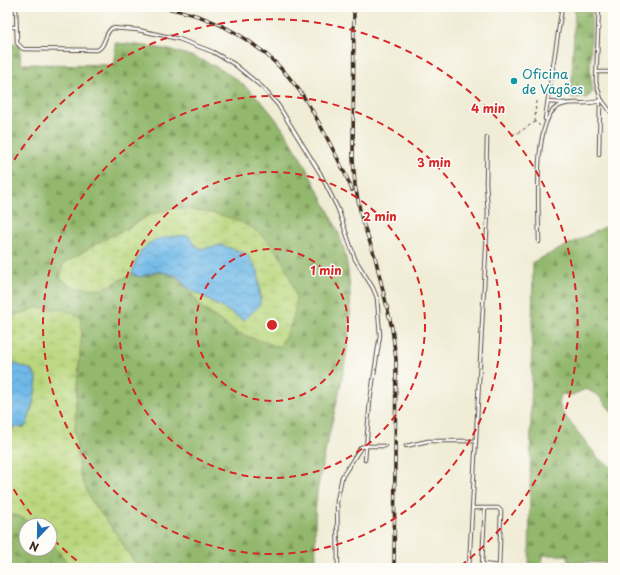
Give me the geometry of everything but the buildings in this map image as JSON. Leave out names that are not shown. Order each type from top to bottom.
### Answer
[{"type":"lane","points":[[16,7],[17,43],[25,50],[99,50],[102,47],[108,30],[114,27],[173,37],[197,45],[224,58],[248,75],[270,96],[285,115],[326,185],[340,214],[355,259],[373,288],[377,298],[380,335],[365,460]]},
{"type":"lane","points":[[539,242],[540,146],[562,7]]},
{"type":"lane","points":[[599,7],[597,88],[601,100],[600,154]]},
{"type":"lane","points":[[7,27],[17,27]]},
{"type":"lane","points":[[597,72],[613,72]]},
{"type":"lane","points":[[548,102],[585,105],[601,100]]},
{"type":"lane","points":[[601,100],[613,115]]},
{"type":"lane","points":[[543,130],[548,116],[553,110],[560,106],[570,104]]},
{"type":"lane","points":[[469,568],[488,213],[486,183],[487,138]]},
{"type":"lane","points":[[406,446],[428,441],[476,441]]},
{"type":"lane","points":[[338,568],[338,501],[340,483],[345,471],[359,449],[366,446],[385,446]]},
{"type":"lane","points":[[472,508],[485,508],[498,508],[501,512],[499,567],[484,566],[482,563],[485,508]]},
{"type":"path","points":[[536,102],[536,122],[543,130]]},
{"type":"path","points":[[512,134],[516,134],[536,122]]},
{"type":"green space","points":[[575,7],[592,7],[590,72],[593,92],[587,98],[571,98]]},
{"type":"green space","points":[[115,43],[158,48],[186,54],[199,59],[225,72],[241,83],[268,109],[290,139],[338,231],[347,263],[350,289],[349,333],[344,368],[317,491],[315,518],[316,568],[138,568],[112,528],[91,501],[80,474],[75,431],[80,317],[60,310],[44,309],[7,318],[7,44],[19,44],[21,64],[115,65]],"holes":[[[149,215],[220,320],[204,310],[184,284],[170,274],[159,273],[139,277],[132,274],[60,278],[63,264]]]},
{"type":"green space","points":[[174,208],[212,213],[229,218],[244,224],[271,244],[281,259],[290,278],[296,297],[293,318],[279,347],[238,333],[202,308],[188,288],[244,320],[261,299],[258,271],[247,254],[221,245],[202,249],[195,245],[188,235],[166,237],[154,241],[144,249],[139,256],[132,274],[102,289],[72,287],[60,278],[63,264],[149,215]]},
{"type":"green space","points":[[612,211],[613,413],[598,395],[586,389],[572,395],[561,394],[559,403],[562,412],[599,459],[613,468],[613,568],[612,563],[568,562],[568,555],[543,555],[542,568],[529,568],[533,262],[611,224]]},
{"type":"green space","points":[[37,308],[65,310],[80,317],[82,330],[77,384],[75,431],[80,474],[91,501],[112,528],[138,568],[72,568],[58,551],[58,517],[20,517],[15,515],[7,515],[7,428],[25,427],[29,418],[37,380],[32,370],[7,361],[7,318]]},
{"type":"green space","points":[[15,514],[23,517],[18,517],[18,557],[58,557],[58,551],[72,568],[7,568],[7,515]]},
{"type":"water","points":[[188,235],[195,245],[202,249],[221,245],[247,254],[258,271],[260,305],[244,320],[188,288],[177,276],[159,271],[140,277],[132,274],[140,253],[150,243],[161,238]]},
{"type":"water","points":[[7,361],[32,370],[37,379],[31,412],[25,427],[7,428]]},
{"type":"railway","points":[[158,7],[199,16],[219,24],[255,45],[271,59],[286,74],[307,101],[337,157],[352,190]]},
{"type":"railway","points":[[354,7],[353,158],[355,185],[362,220],[375,257],[392,328],[396,359],[394,568]]},
{"type":"place","name":"Oficina de Vagões","points":[[514,81]]}]
